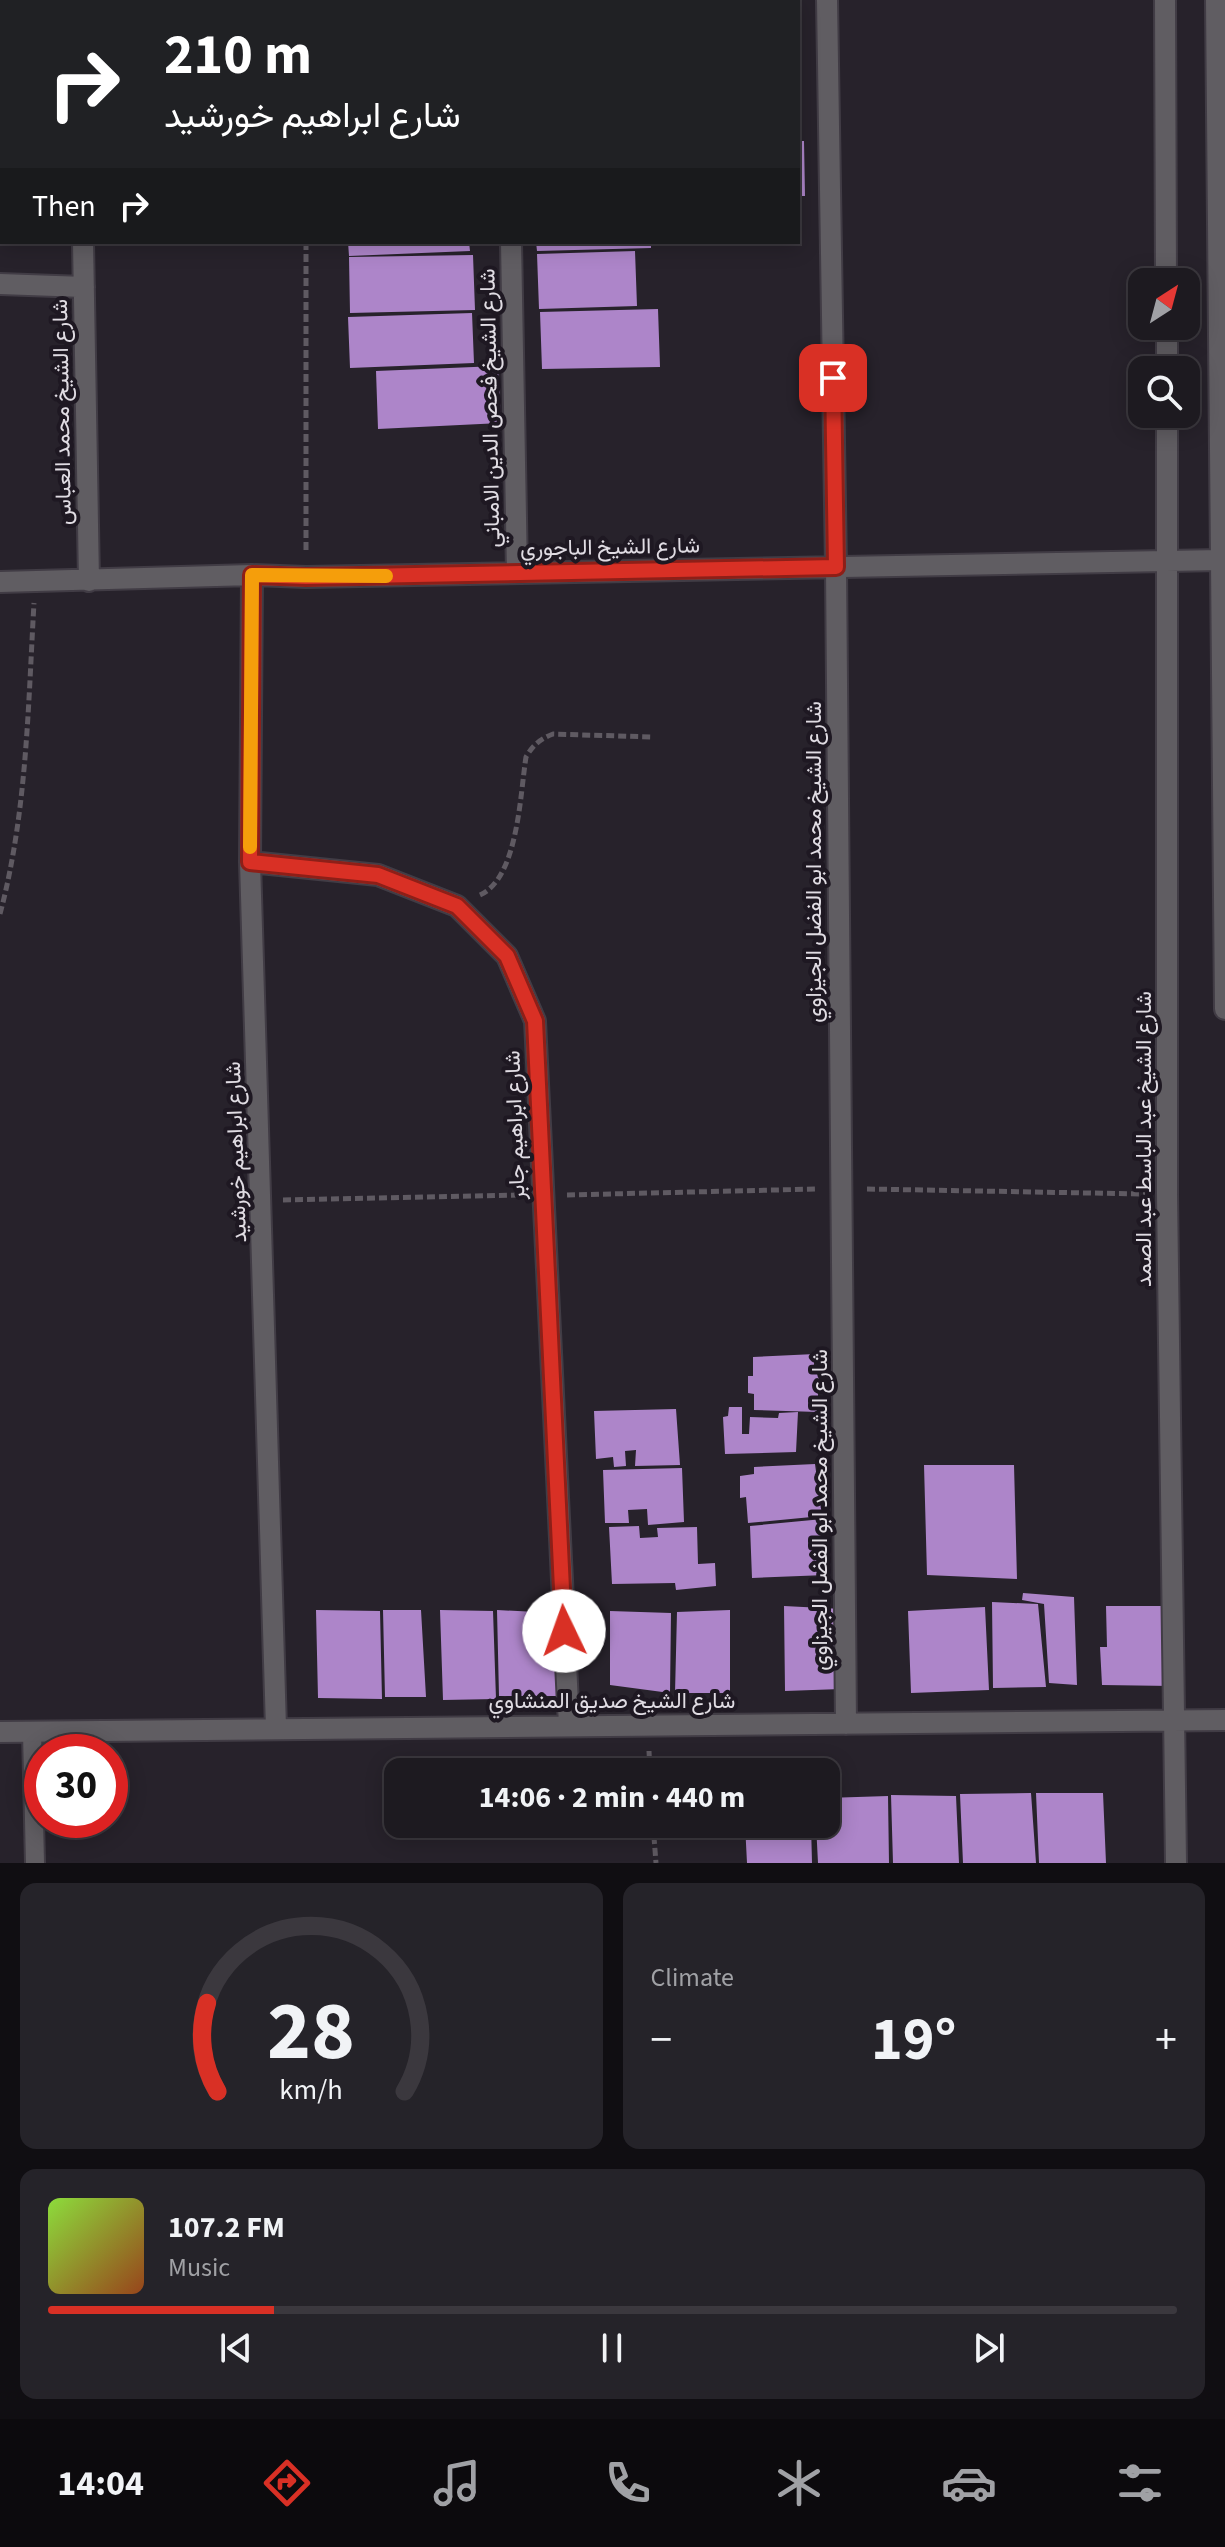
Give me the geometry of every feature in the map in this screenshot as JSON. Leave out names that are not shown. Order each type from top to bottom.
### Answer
[{"type":"street","name":"شارع الشيخ محمد ابو الفضل الجيزاوي","points":[[827,0],[836,567],[846,1724]]},
{"type":"street","points":[[1165,0],[1166,268]]},
{"type":"street","points":[[1216,0],[1225,1009]]},
{"type":"street","name":"شارع الشيخ محمد العباس","points":[[83,244],[89,581]]},
{"type":"street","name":"شارع الشيخ فحص الدين الامباني","points":[[511,244],[517,573]]},
{"type":"street","points":[[0,284],[84,287]]},
{"type":"street","name":"شارع الشيخ عبد الباسط عبد الصمد","points":[[1167,428],[1167,1194],[1176,1863]]},
{"type":"street","name":"شارع الشيخ الباجوري","points":[[0,582],[252,575],[306,577],[1221,560]]},
{"type":"street","name":"شارع ابراهيم خورشيد","points":[[252,575],[250,862],[276,1728]]},
{"type":"street","name":"شارع ابراهيم جابر","points":[[250,862],[378,875],[457,906],[507,956],[535,1021],[569,1725]]},
{"type":"street","name":"شارع الشيخ صديق المنشاوي","points":[[0,1732],[1225,1720]]},
{"type":"lane","points":[[32,1732],[35,1863]]},
{"type":"path","points":[[306,244],[306,577]]},
{"type":"path","points":[[0,914],[13,865],[23,786],[36,582]]},
{"type":"path","points":[[457,906],[491,891],[503,870],[512,848],[526,757],[542,739],[553,734],[652,737]]},
{"type":"path","points":[[841,1189],[1167,1194]]},
{"type":"path","points":[[654,1838],[656,1863]]},
{"type":"building","points":[[800,128],[801,141],[804,141],[805,196],[800,196]]},
{"type":"building","points":[[348,244],[469,244],[470,251],[349,256]]},
{"type":"building","points":[[536,244],[651,244],[651,248],[537,251]]},
{"type":"building","points":[[635,251],[637,306],[539,309],[537,254]]},
{"type":"building","points":[[473,255],[475,310],[350,313],[349,257]]},
{"type":"building","points":[[658,309],[660,367],[542,369],[540,312]]},
{"type":"building","points":[[472,313],[474,363],[350,368],[348,317]]},
{"type":"building","points":[[498,366],[501,423],[378,429],[376,371]]},
{"type":"building","points":[[815,1354],[813,1373],[825,1375],[825,1394],[818,1393],[818,1412],[754,1410],[754,1394],[748,1393],[748,1376],[753,1376],[753,1357]]},
{"type":"building","points":[[729,1407],[742,1407],[742,1434],[749,1434],[750,1417],[778,1418],[779,1413],[798,1412],[796,1452],[725,1454],[723,1417],[728,1416]]},
{"type":"building","points":[[676,1409],[680,1465],[635,1466],[636,1450],[625,1451],[626,1466],[614,1467],[613,1457],[596,1459],[594,1411]]},
{"type":"building","points":[[815,1464],[822,1516],[748,1523],[746,1497],[740,1498],[740,1476],[754,1474],[754,1467]]},
{"type":"building","points":[[924,1465],[1014,1465],[1017,1579],[927,1575]]},
{"type":"building","points":[[682,1468],[684,1522],[648,1525],[647,1509],[628,1510],[629,1523],[605,1523],[603,1470]]},
{"type":"building","points":[[823,1519],[826,1575],[752,1578],[750,1526]]},
{"type":"building","points":[[639,1526],[640,1538],[658,1537],[657,1528],[697,1527],[698,1564],[715,1563],[716,1586],[676,1590],[675,1583],[612,1584],[609,1527]]},
{"type":"building","points":[[1023,1593],[1074,1597],[1077,1685],[1049,1683],[1044,1604],[1022,1600]]},
{"type":"building","points":[[992,1602],[1038,1604],[1046,1687],[993,1688]]},
{"type":"building","points":[[784,1606],[842,1609],[841,1689],[785,1691]]},
{"type":"building","points":[[1106,1606],[1170,1606],[1172,1686],[1102,1685],[1100,1647],[1107,1647]]},
{"type":"building","points":[[985,1607],[989,1690],[911,1693],[908,1611]]},
{"type":"building","points":[[316,1610],[380,1611],[382,1699],[318,1698]]},
{"type":"building","points":[[383,1610],[421,1610],[426,1697],[385,1697]]},
{"type":"building","points":[[440,1610],[493,1611],[496,1699],[443,1700]]},
{"type":"building","points":[[497,1610],[556,1613],[557,1696],[499,1696]]},
{"type":"building","points":[[730,1610],[730,1693],[675,1693],[677,1612]]},
{"type":"building","points":[[610,1611],[671,1613],[670,1693],[610,1685]]},
{"type":"building","points":[[1031,1793],[1036,1863],[963,1863],[960,1794]]},
{"type":"building","points":[[1036,1793],[1103,1793],[1106,1863],[1039,1863]]},
{"type":"building","points":[[891,1795],[956,1796],[959,1863],[893,1863]]},
{"type":"building","points":[[888,1796],[889,1863],[818,1863],[817,1838],[840,1838],[840,1798]]},
{"type":"building","points":[[746,1838],[811,1838],[812,1863],[747,1863]]},
{"type":"slow traffic","points":[[250,847],[252,575],[386,576]]},
{"type":"route","points":[[564,1631],[535,1021],[507,956],[457,906],[378,875],[250,862],[252,575],[306,577],[836,567],[833,378]]}]
